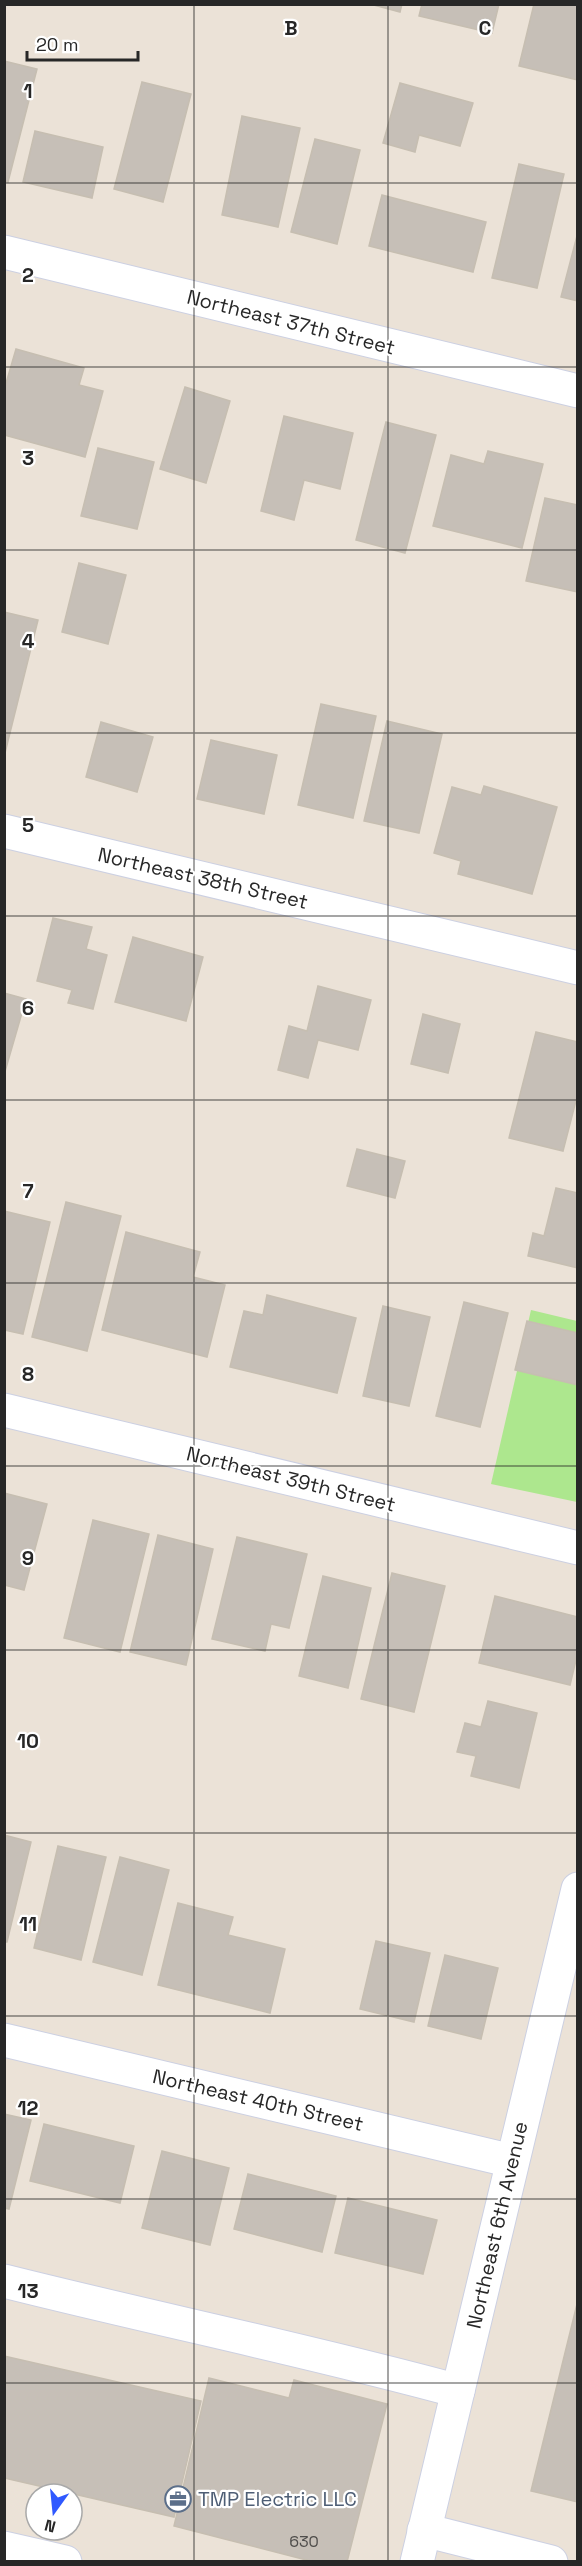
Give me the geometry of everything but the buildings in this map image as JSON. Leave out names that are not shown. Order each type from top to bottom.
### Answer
[{"type":"street","name":"Northeast 37th Street","points":[[4,252],[578,391]]},
{"type":"street","name":"Northeast 38th Street","points":[[4,831],[578,968]]},
{"type":"street","name":"Northeast 39th Street","points":[[4,1410],[578,1548]]},
{"type":"street","name":"Northeast 6th Avenue","points":[[417,2562],[578,1889]]},
{"type":"street","name":"Northeast 40th Street","points":[[4,2040],[512,2161]]},
{"type":"street","points":[[4,2282],[154,2319],[336,2359],[458,2391]]},
{"type":"street","points":[[424,2530],[551,2562]]},
{"type":"street","points":[[4,2548],[65,2562]]},
{"type":"green space","points":[[531,1310],[577,1321],[577,1502],[491,1484]]},
{"type":"place","name":"TMP Electric LLC","points":[[178,2499]]}]
